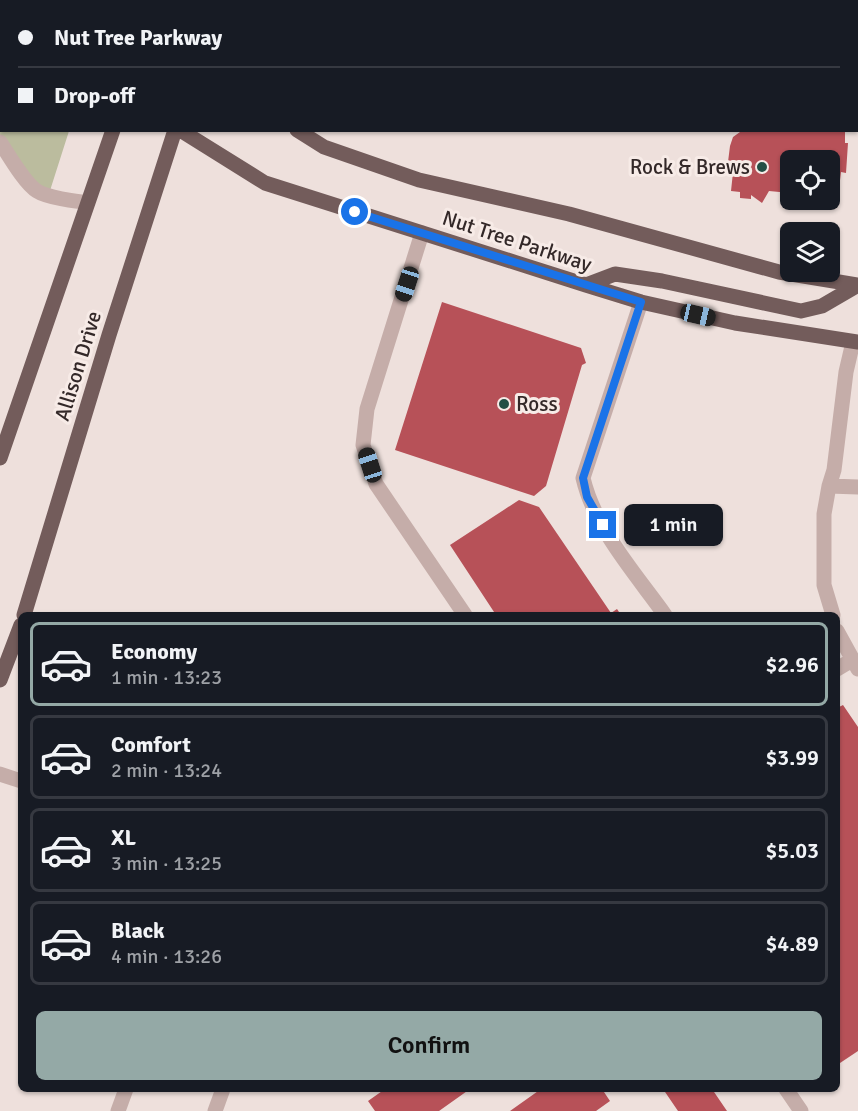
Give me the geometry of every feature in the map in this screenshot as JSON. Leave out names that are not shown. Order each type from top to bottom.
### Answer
[{"type":"main road","name":"Allison Drive","points":[[0,458],[112,132]]},
{"type":"main road","name":"Allison Drive","points":[[25,612],[109,335],[176,132]]},
{"type":"main road","name":"Nut Tree Parkway","points":[[180,132],[266,183],[586,285],[641,302],[735,323],[856,341]]},
{"type":"main road","name":"Nut Tree Parkway","points":[[300,132],[324,147],[419,180],[569,214],[779,272],[858,285]]},
{"type":"main road","points":[[586,285],[615,274],[662,281],[801,311],[822,306],[858,285]]},
{"type":"main road","points":[[0,680],[18,633]]},
{"type":"street","points":[[0,142],[15,166],[36,191],[75,202],[87,202]]},
{"type":"street","points":[[422,233],[367,409],[363,445],[376,484],[463,612]]},
{"type":"street","points":[[641,302],[583,478],[587,497],[610,537],[663,612]]},
{"type":"street","points":[[831,612],[825,585],[824,514],[828,486],[834,470],[846,372],[856,341]]},
{"type":"street","points":[[828,486],[858,487]]},
{"type":"street","points":[[840,637],[855,665],[840,668]]},
{"type":"street","points":[[0,774],[18,780]]},
{"type":"street","points":[[118,1111],[125,1092]]},
{"type":"street","points":[[215,1111],[223,1092]]},
{"type":"street","points":[[788,1092],[801,1111]]},
{"type":"green space","points":[[0,132],[69,132],[47,200],[0,154]]},
{"type":"building","name":"Rock & Brews","points":[[740,132],[845,132],[845,143],[848,143],[846,173],[841,172],[840,180],[840,150],[780,150],[780,192],[769,191],[762,203],[751,195],[751,199],[740,198],[740,192],[731,191],[734,163],[728,162],[733,137]]},
{"type":"building","points":[[442,302],[581,348],[586,363],[582,365],[546,486],[534,496],[395,450]]},
{"type":"building","points":[[519,500],[539,507],[610,612],[494,612],[450,545]]},
{"type":"building","points":[[843,705],[858,727],[858,1051],[840,1063],[840,706]]},
{"type":"building","points":[[381,1092],[466,1092],[439,1111],[375,1111],[368,1101]]},
{"type":"building","points":[[537,1092],[604,1092],[610,1101],[596,1111],[510,1111]]},
{"type":"building","points":[[665,1092],[714,1092],[727,1111],[678,1111]]},
{"type":"place","name":"Rock & Brews","points":[[762,167]]},
{"type":"place","name":"Ross","points":[[504,404]]},
{"type":"route","points":[[355,212],[641,302],[583,478],[587,497],[603,525]]}]
